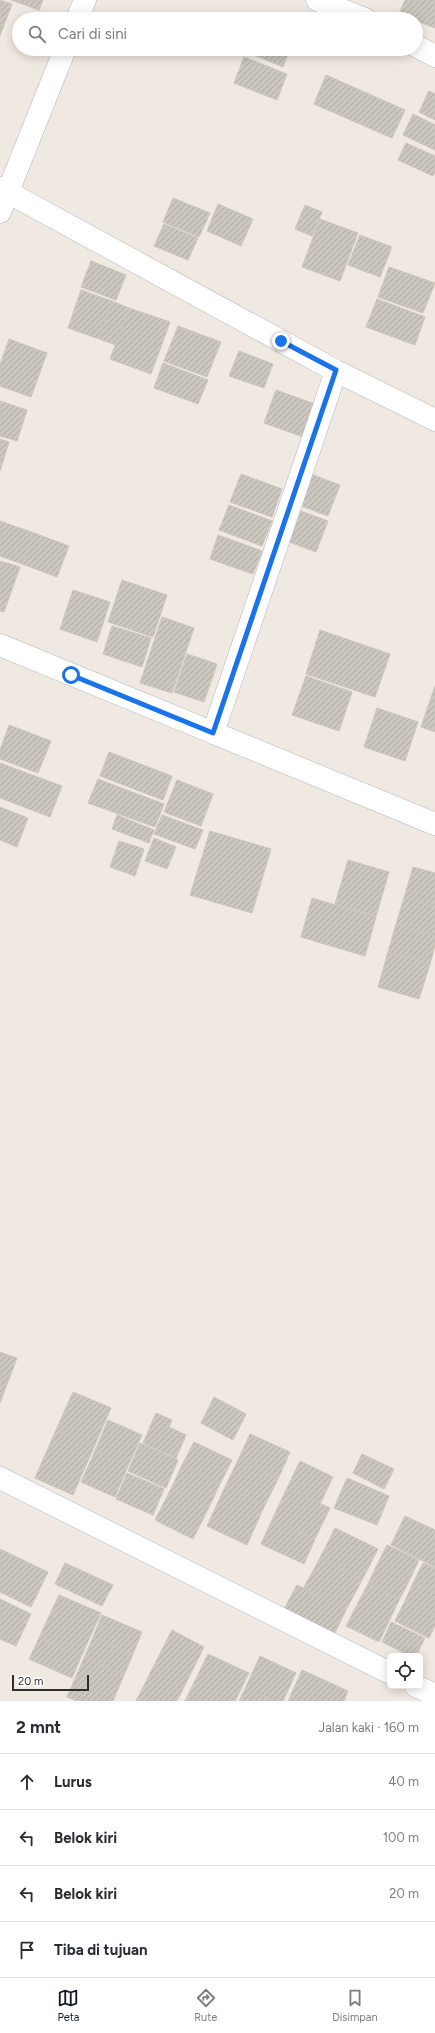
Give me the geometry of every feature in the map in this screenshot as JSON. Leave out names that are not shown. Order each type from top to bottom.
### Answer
[{"type":"street","points":[[80,12],[85,0]]},
{"type":"street","points":[[317,0],[347,12]]},
{"type":"street","points":[[423,50],[435,56]]},
{"type":"street","points":[[62,56],[2,197],[435,420]]},
{"type":"street","points":[[213,733],[336,370]]},
{"type":"street","points":[[0,645],[435,824]]},
{"type":"street","points":[[0,1478],[387,1672]]},
{"type":"street","points":[[422,1689],[435,1696]]},
{"type":"building","points":[[0,0],[12,4],[0,36]]},
{"type":"building","points":[[11,0],[43,0],[39,10]]},
{"type":"building","points":[[405,0],[435,0],[435,28],[423,23],[423,12],[400,12]]},
{"type":"building","points":[[256,56],[287,56],[283,67]]},
{"type":"building","points":[[244,57],[287,74],[277,100],[234,83]]},
{"type":"building","points":[[326,75],[405,110],[392,138],[314,104]]},
{"type":"building","points":[[429,91],[435,94],[435,120],[419,112]]},
{"type":"building","points":[[413,114],[435,125],[435,150],[403,135]]},
{"type":"building","points":[[406,143],[435,156],[435,172],[433,176],[398,160]]},
{"type":"building","points":[[173,198],[210,213],[199,237],[163,222]]},
{"type":"building","points":[[218,204],[253,219],[241,246],[207,231]]},
{"type":"building","points":[[305,205],[322,212],[312,236],[295,229]]},
{"type":"building","points":[[320,219],[358,233],[340,281],[302,267]]},
{"type":"building","points":[[164,224],[198,238],[188,260],[154,246]]},
{"type":"building","points":[[360,235],[392,247],[380,277],[348,265]]},
{"type":"building","points":[[91,261],[126,275],[116,300],[81,287]]},
{"type":"building","points":[[389,267],[435,283],[423,313],[378,297]]},
{"type":"building","points":[[81,290],[112,301],[99,339],[68,328]]},
{"type":"building","points":[[377,299],[425,317],[415,345],[366,327]]},
{"type":"building","points":[[112,301],[129,308],[116,345],[99,339]]},
{"type":"building","points":[[129,308],[170,322],[151,374],[110,359]]},
{"type":"building","points":[[178,326],[221,342],[207,377],[164,361]]},
{"type":"building","points":[[9,339],[47,353],[31,397],[0,386],[0,365]]},
{"type":"building","points":[[239,351],[273,364],[264,388],[229,376]]},
{"type":"building","points":[[163,363],[208,380],[198,404],[154,388]]},
{"type":"building","points":[[276,390],[315,404],[303,437],[264,423]]},
{"type":"building","points":[[0,401],[27,410],[17,441],[0,436]]},
{"type":"building","points":[[0,439],[9,442],[0,471]]},
{"type":"building","points":[[308,473],[340,485],[328,516],[296,504]]},
{"type":"building","points":[[241,474],[282,489],[272,517],[230,502]]},
{"type":"building","points":[[229,505],[272,521],[262,546],[219,530]]},
{"type":"building","points":[[295,509],[328,521],[316,552],[284,540]]},
{"type":"building","points":[[0,521],[34,533],[22,564],[0,556]]},
{"type":"building","points":[[34,533],[69,546],[57,577],[22,564]]},
{"type":"building","points":[[218,535],[262,551],[253,574],[210,559]]},
{"type":"building","points":[[0,561],[20,567],[4,612],[0,611]]},
{"type":"building","points":[[122,580],[167,595],[153,637],[108,622]]},
{"type":"building","points":[[73,590],[110,602],[97,642],[60,629]]},
{"type":"building","points":[[162,617],[194,628],[172,693],[140,683]]},
{"type":"building","points":[[112,626],[151,638],[142,667],[103,654]]},
{"type":"building","points":[[320,630],[390,654],[375,697],[306,674]]},
{"type":"building","points":[[187,654],[217,664],[204,702],[174,692]]},
{"type":"building","points":[[306,676],[352,692],[339,731],[292,715]]},
{"type":"building","points":[[435,686],[435,732],[421,727]]},
{"type":"building","points":[[377,708],[418,722],[405,761],[364,747]]},
{"type":"building","points":[[9,725],[51,741],[38,773],[0,759],[0,750]]},
{"type":"building","points":[[109,752],[172,776],[163,800],[100,776]]},
{"type":"building","points":[[0,763],[62,786],[50,817],[0,798]]},
{"type":"building","points":[[98,779],[164,804],[155,827],[88,803]]},
{"type":"building","points":[[177,780],[213,794],[201,826],[164,812]]},
{"type":"building","points":[[0,807],[28,818],[17,847],[0,840]]},
{"type":"building","points":[[117,815],[154,830],[149,843],[112,829]]},
{"type":"building","points":[[162,815],[203,830],[195,849],[154,834]]},
{"type":"building","points":[[210,831],[271,849],[252,913],[190,895]]},
{"type":"building","points":[[154,838],[176,847],[167,869],[145,861]]},
{"type":"building","points":[[119,841],[144,849],[135,876],[110,867]]},
{"type":"building","points":[[348,860],[389,872],[376,916],[335,904]]},
{"type":"building","points":[[413,867],[435,873],[435,907],[404,898]]},
{"type":"building","points":[[312,898],[376,917],[365,956],[301,937]]},
{"type":"building","points":[[404,898],[435,907],[435,936],[396,924]]},
{"type":"building","points":[[396,924],[435,936],[435,946],[430,964],[388,952]]},
{"type":"building","points":[[388,952],[430,964],[419,999],[378,987]]},
{"type":"building","points":[[0,1352],[17,1358],[0,1403]]},
{"type":"building","points":[[73,1392],[111,1408],[94,1447],[56,1430]]},
{"type":"building","points":[[214,1397],[246,1414],[233,1440],[201,1423]]},
{"type":"building","points":[[156,1413],[172,1420],[169,1427],[186,1435],[176,1458],[143,1443]]},
{"type":"building","points":[[108,1420],[142,1435],[128,1466],[95,1451]]},
{"type":"building","points":[[56,1430],[94,1447],[73,1495],[35,1478]]},
{"type":"building","points":[[250,1434],[290,1452],[278,1479],[238,1460]]},
{"type":"building","points":[[194,1442],[232,1460],[220,1484],[182,1465]]},
{"type":"building","points":[[140,1443],[178,1460],[166,1488],[128,1471]]},
{"type":"building","points":[[95,1451],[128,1466],[115,1497],[81,1482]]},
{"type":"building","points":[[362,1454],[394,1469],[384,1489],[353,1473]]},
{"type":"building","points":[[238,1460],[278,1479],[265,1505],[225,1487]]},
{"type":"building","points":[[300,1461],[333,1477],[320,1504],[287,1488]]},
{"type":"building","points":[[182,1465],[220,1484],[209,1507],[171,1489]]},
{"type":"building","points":[[127,1473],[164,1489],[153,1515],[116,1499]]},
{"type":"building","points":[[347,1478],[389,1496],[377,1525],[334,1508]]},
{"type":"building","points":[[225,1487],[265,1505],[247,1545],[207,1526]]},
{"type":"building","points":[[287,1488],[330,1508],[315,1539],[272,1520]]},
{"type":"building","points":[[171,1489],[209,1507],[193,1539],[155,1520]]},
{"type":"building","points":[[405,1516],[435,1530],[435,1567],[391,1545]]},
{"type":"building","points":[[272,1520],[315,1539],[304,1564],[261,1544]]},
{"type":"building","points":[[335,1528],[378,1549],[362,1580],[320,1558]]},
{"type":"building","points":[[387,1545],[419,1560],[409,1581],[377,1565]]},
{"type":"building","points":[[0,1549],[48,1572],[31,1607],[0,1592]]},
{"type":"building","points":[[320,1558],[362,1580],[346,1610],[303,1589]]},
{"type":"building","points":[[65,1563],[113,1585],[102,1606],[55,1584]]},
{"type":"building","points":[[423,1563],[435,1568],[435,1593],[413,1583]]},
{"type":"building","points":[[377,1565],[409,1581],[399,1600],[368,1584]]},
{"type":"building","points":[[413,1583],[435,1593],[435,1615],[405,1601]]},
{"type":"building","points":[[368,1584],[399,1600],[379,1642],[346,1626]]},
{"type":"building","points":[[297,1585],[346,1610],[333,1637],[283,1611]]},
{"type":"building","points":[[59,1595],[101,1613],[81,1657],[39,1638]]},
{"type":"building","points":[[0,1599],[31,1614],[16,1646],[0,1639]]},
{"type":"building","points":[[405,1601],[435,1615],[435,1625],[429,1638],[395,1621]]},
{"type":"building","points":[[102,1615],[142,1632],[133,1654],[93,1637]]},
{"type":"building","points":[[391,1622],[425,1638],[418,1653],[405,1653],[382,1642]]},
{"type":"building","points":[[172,1630],[204,1647],[177,1701],[136,1701]]},
{"type":"building","points":[[93,1637],[133,1654],[124,1675],[84,1658]]},
{"type":"building","points":[[39,1638],[81,1657],[72,1678],[29,1659]]},
{"type":"building","points":[[208,1654],[249,1673],[235,1701],[201,1701],[188,1695]]},
{"type":"building","points":[[260,1656],[296,1673],[283,1701],[272,1701],[245,1689]]},
{"type":"building","points":[[84,1658],[124,1675],[113,1701],[77,1701],[67,1697]]},
{"type":"building","points":[[302,1670],[348,1691],[344,1701],[288,1701]]},
{"type":"building","points":[[245,1689],[272,1701],[239,1701]]},
{"type":"building","points":[[188,1695],[201,1701],[185,1701]]},
{"type":"route","points":[[71,675],[213,733],[336,370],[281,341]]}]
